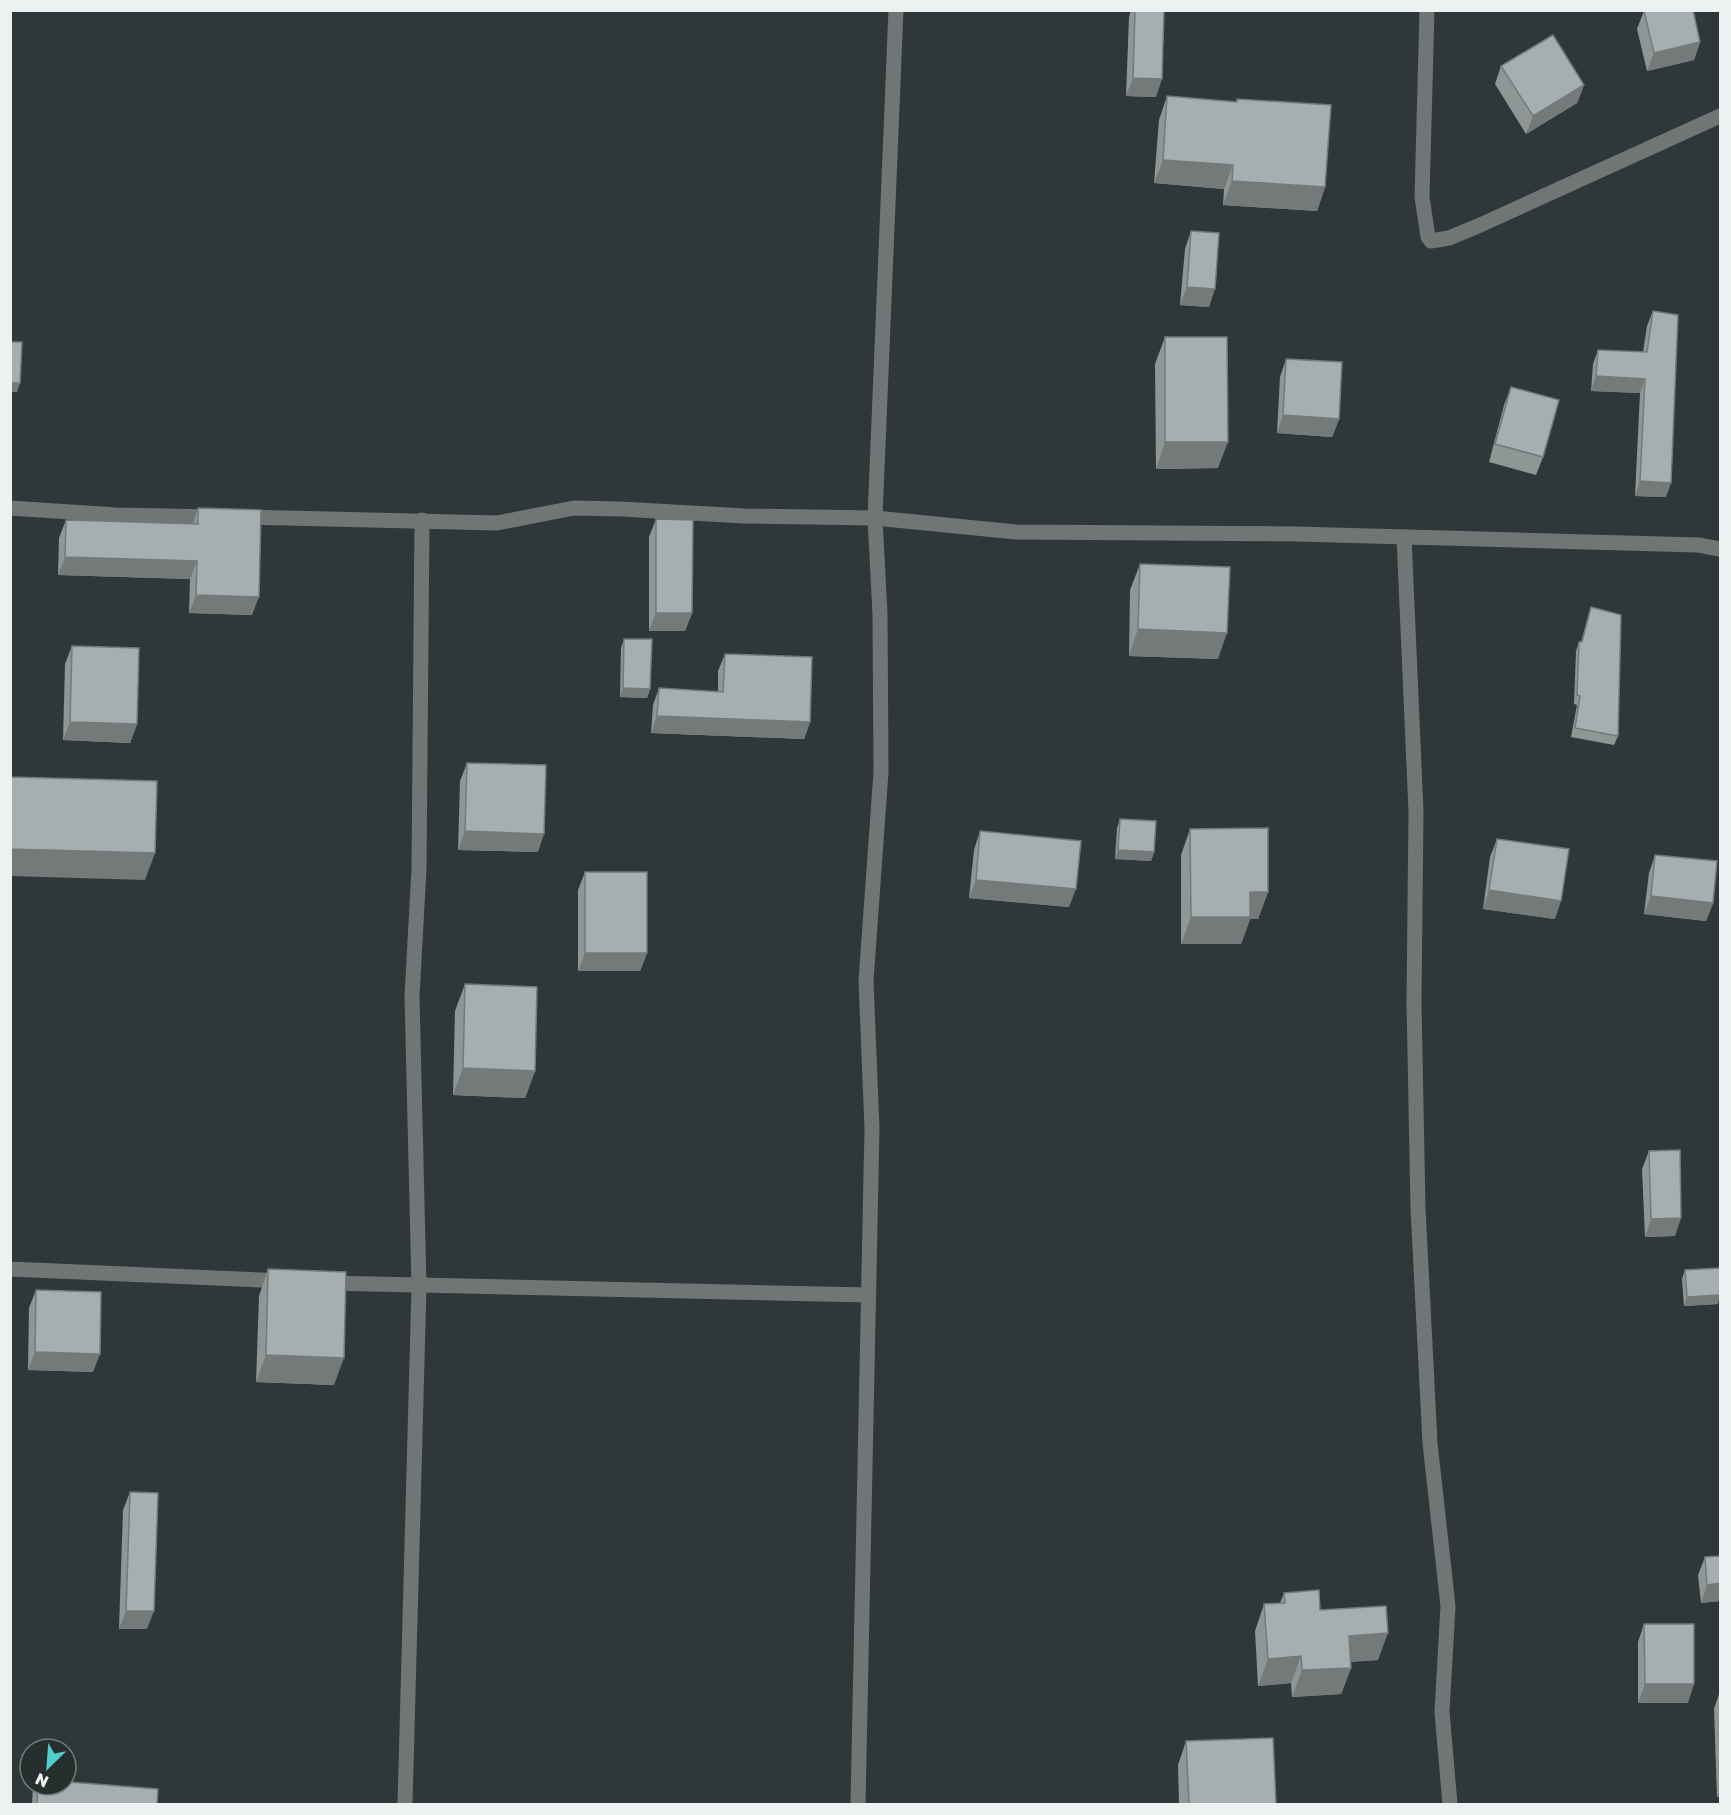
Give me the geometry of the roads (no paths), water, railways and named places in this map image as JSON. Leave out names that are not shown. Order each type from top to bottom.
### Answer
[{"type":"street","points":[[858,1804],[872,1128],[866,981],[880,772],[880,614],[875,518],[896,10]]},
{"type":"street","points":[[1427,10],[1422,197],[1428,237],[1431,241],[1449,238],[1489,222],[1720,116]]},
{"type":"street","points":[[10,508],[116,515],[422,520],[497,524],[574,508],[685,511],[744,516],[875,518],[1016,532],[1404,537],[1698,545],[1720,549]]},
{"type":"street","points":[[405,1804],[419,1287],[412,996],[419,869],[422,520]]},
{"type":"street","points":[[1404,537],[1416,811],[1414,1002],[1419,1232],[1430,1443],[1448,1606],[1442,1712],[1450,1804]]},
{"type":"street","points":[[10,1269],[419,1287],[869,1295]]}]
